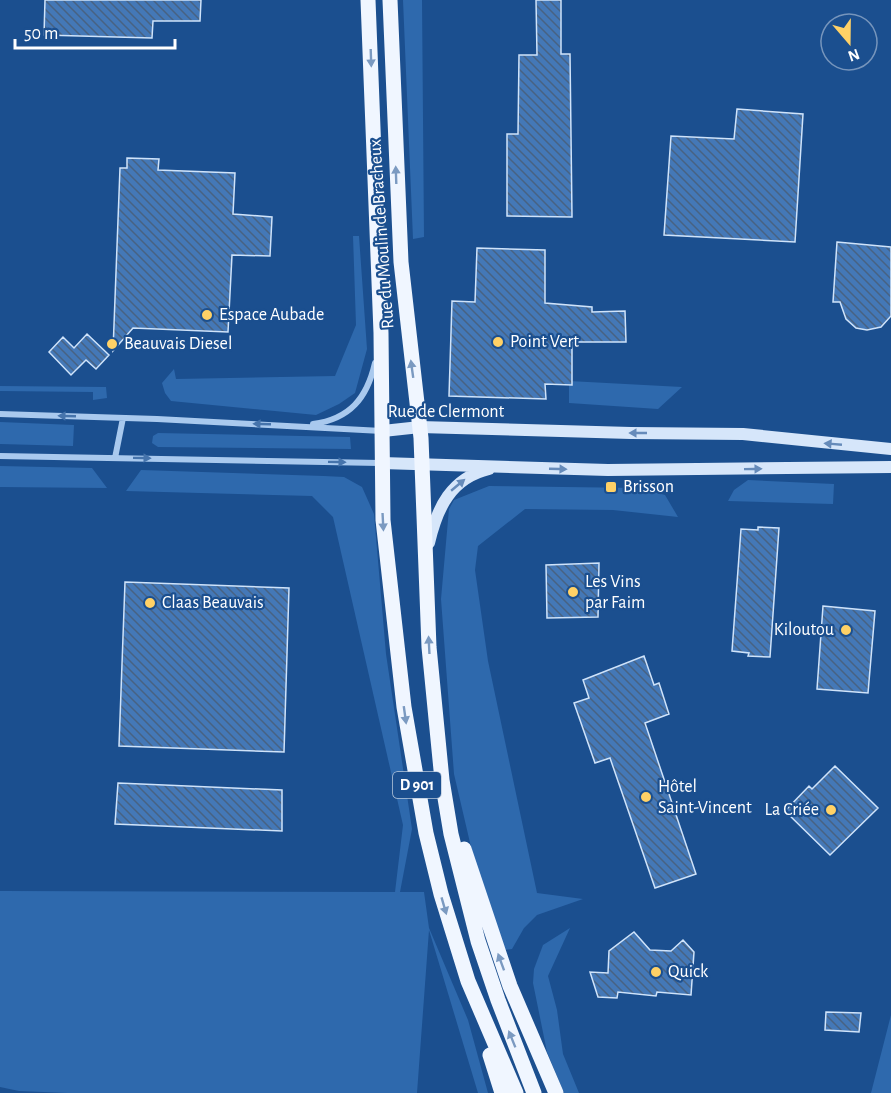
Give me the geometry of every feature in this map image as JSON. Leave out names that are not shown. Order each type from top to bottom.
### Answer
[{"type":"main road","name":"Rue du Moulin de Bracheux","points":[[368,0],[381,333],[382,463]]},
{"type":"main road","name":"Rue du Moulin de Bracheux","points":[[390,0],[400,262],[420,427],[422,465]]},
{"type":"main road","name":"Rue de Clermont","points":[[383,431],[420,427],[743,434],[891,449]]},
{"type":"main road","points":[[382,463],[608,470],[891,467]]},
{"type":"main road","name":"D 901","points":[[382,463],[384,539],[411,752],[433,864],[468,981],[516,1093]]},
{"type":"main road","name":"D 901","points":[[422,465],[431,682],[442,780],[451,834],[478,941],[534,1093]]},
{"type":"main road","points":[[426,556],[434,521],[448,494],[471,476],[500,466]]},
{"type":"main road","points":[[442,780],[498,955],[532,1041],[556,1093]]},
{"type":"main road","points":[[468,981],[502,1093]]},
{"type":"street","points":[[297,426],[334,419],[361,399],[371,381],[381,333]]},
{"type":"street","name":"Rue de Clermont","points":[[0,414],[383,431]]},
{"type":"street","points":[[115,458],[123,418]]},
{"type":"street","points":[[0,456],[382,463]]},
{"type":"shaded area","points":[[403,0],[422,0],[424,237],[413,239]]},
{"type":"shaded area","points":[[353,236],[359,236],[367,349],[355,393],[316,415],[171,401],[162,383],[174,369],[176,379],[335,376],[356,325]]},
{"type":"shaded area","points":[[569,381],[682,387],[658,409],[569,403]]},
{"type":"shaded area","points":[[0,386],[106,387],[107,398],[93,400],[93,392],[0,391]]},
{"type":"shaded area","points":[[0,422],[74,425],[73,446],[0,444]]},
{"type":"shaded area","points":[[158,433],[350,437],[351,449],[158,447],[152,443],[153,436]]},
{"type":"shaded area","points":[[0,466],[92,468],[107,488],[0,487]]},
{"type":"shaded area","points":[[141,470],[344,477],[362,487],[374,514],[386,654],[412,829],[400,892],[424,892],[429,928],[468,1020],[488,1093],[478,1093],[429,930],[417,1093],[67,1093],[19,1091],[0,1087],[0,891],[395,892],[403,825],[333,517],[312,496],[126,491]]},
{"type":"shaded area","points":[[748,480],[834,484],[833,504],[728,501],[734,490]]},
{"type":"shaded area","points":[[489,486],[639,488],[665,495],[678,517],[613,510],[525,509],[478,546],[475,570],[488,661],[537,893],[583,899],[537,915],[524,928],[512,949],[503,950],[471,847],[454,774],[441,599],[449,509],[454,500]]},
{"type":"shaded area","points":[[570,928],[548,976],[557,1010],[563,1054],[579,1093],[564,1093],[547,1052],[533,983],[534,969],[543,945]]},
{"type":"shaded area","points":[[891,1015],[891,1093],[871,1093]]},
{"type":"building","points":[[45,0],[201,0],[200,21],[153,21],[152,38],[44,35]]},
{"type":"building","points":[[536,0],[561,0],[561,54],[570,54],[572,217],[507,216],[507,134],[518,134],[519,55],[537,55]]},
{"type":"building","points":[[737,109],[803,114],[795,242],[664,235],[671,136],[734,139]]},
{"type":"building","points":[[127,158],[159,159],[158,170],[235,173],[233,214],[272,217],[270,256],[232,255],[228,332],[133,328],[113,351],[120,168],[127,168]]},
{"type":"building","points":[[837,242],[891,247],[891,316],[881,327],[867,330],[856,328],[846,319],[840,302],[833,302]]},
{"type":"building","points":[[477,248],[545,250],[545,303],[592,307],[592,312],[625,311],[626,342],[572,342],[572,385],[545,384],[546,399],[449,396],[452,301],[475,302]]},
{"type":"building","points":[[87,334],[109,355],[96,369],[86,360],[71,375],[49,352],[63,337],[74,348]]},
{"type":"building","points":[[758,527],[779,528],[770,657],[748,656],[749,653],[732,651],[741,529],[758,530]]},
{"type":"building","points":[[599,563],[598,617],[547,618],[546,565]]},
{"type":"building","points":[[125,582],[289,588],[284,752],[119,746]]},
{"type":"building","points":[[823,606],[875,611],[868,693],[817,689]]},
{"type":"building","points":[[644,656],[654,685],[659,683],[669,714],[645,723],[696,874],[655,888],[610,758],[595,763],[574,703],[589,698],[583,680]]},
{"type":"building","name":"La Criée","points":[[835,766],[878,808],[830,855],[785,811],[809,786],[812,789]]},
{"type":"building","points":[[118,783],[282,790],[282,831],[115,824]]},
{"type":"building","name":"Quick","points":[[634,932],[650,950],[671,951],[683,940],[694,952],[691,995],[657,992],[656,996],[618,992],[617,998],[598,997],[590,972],[608,973],[609,951]]},
{"type":"building","points":[[826,1012],[861,1013],[859,1032],[825,1030]]},
{"type":"place","name":"Espace Aubade","points":[[207,315]]},
{"type":"place","name":"Point Vert","points":[[498,342]]},
{"type":"place","name":"Beauvais Diesel","points":[[112,344]]},
{"type":"place","name":"Brisson","points":[[611,487]]},
{"type":"place","name":"Les Vins par Faim","points":[[573,592]]},
{"type":"place","name":"Claas Beauvais","points":[[150,603]]},
{"type":"place","name":"Kiloutou","points":[[846,630]]},
{"type":"place","name":"Hôtel Saint-Vincent","points":[[646,797]]},
{"type":"place","name":"La Criée","points":[[831,810]]},
{"type":"place","name":"Quick","points":[[656,972]]}]
